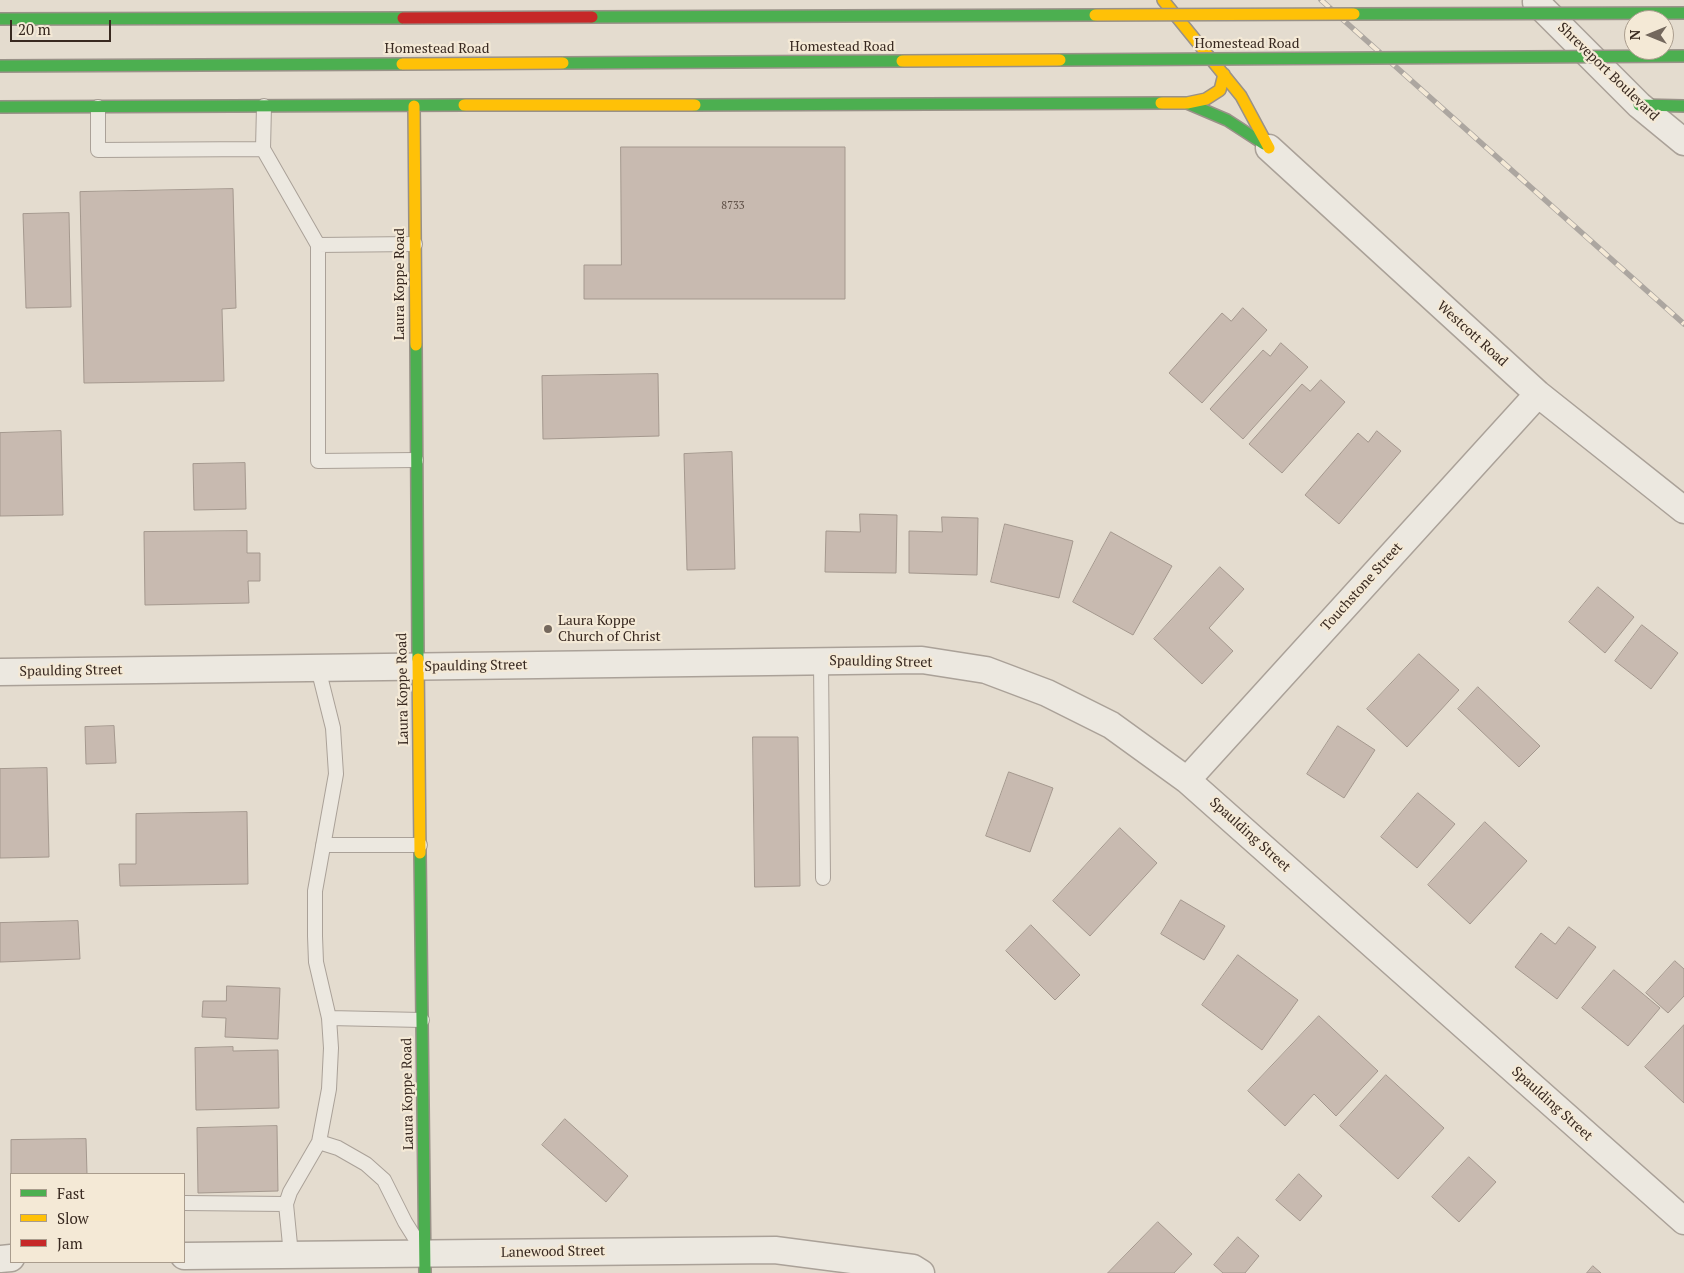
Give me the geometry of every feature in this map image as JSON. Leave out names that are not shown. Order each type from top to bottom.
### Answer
[{"type":"main road","points":[[1163,0],[1242,96],[1269,148]]},
{"type":"main road","name":"Homestead Road","points":[[0,19],[1684,13]]},
{"type":"main road","name":"Homestead Road","points":[[0,66],[1684,56]]},
{"type":"main road","points":[[0,107],[1187,103],[1206,99],[1220,90],[1224,74]]},
{"type":"main road","points":[[1187,103],[1213,112],[1234,123],[1269,148]]},
{"type":"main road","points":[[1639,105],[1684,106]]},
{"type":"main road","name":"Laura Koppe Road","points":[[414,106],[425,1263]]},
{"type":"street","name":"Shreveport Boulevard","points":[[1542,3],[1639,105],[1684,142]]},
{"type":"street","name":"Westcott Road","points":[[1269,148],[1538,394],[1684,510]]},
{"type":"street","name":"Touchstone Street","points":[[1187,780],[1538,394]]},
{"type":"street","name":"Spaulding Street","points":[[0,672],[922,660],[986,670],[1047,693],[1111,725],[1187,780],[1684,1221]]},
{"type":"street","name":"Lanewood Street","points":[[185,1256],[291,1255],[425,1263],[775,1250],[913,1268],[921,1273]]},
{"type":"lane","points":[[264,106],[263,149],[318,246],[318,461],[416,460]]},
{"type":"lane","points":[[98,107],[98,150],[263,149]]},
{"type":"lane","points":[[318,246],[415,244]]},
{"type":"lane","points":[[820,661],[823,878]]},
{"type":"lane","points":[[291,1255],[286,1204],[290,1192],[319,1142],[329,1089],[329,1018],[316,962],[315,891],[336,774],[333,728],[318,668]]},
{"type":"lane","points":[[323,845],[420,845]]},
{"type":"lane","points":[[329,1018],[422,1020]]},
{"type":"lane","points":[[319,1142],[338,1148],[366,1164],[384,1180],[425,1263]]},
{"type":"lane","points":[[185,1203],[286,1204]]},
{"type":"building","points":[[621,147],[845,147],[845,299],[584,299],[584,265],[621,265]]},
{"type":"building","points":[[233,189],[236,308],[222,309],[224,381],[84,383],[80,192]]},
{"type":"building","points":[[69,213],[71,307],[26,308],[23,214]]},
{"type":"building","points":[[1243,308],[1267,330],[1202,403],[1169,373],[1222,313],[1231,321]]},
{"type":"building","points":[[1281,343],[1308,367],[1243,439],[1210,409],[1263,350],[1270,356]]},
{"type":"building","points":[[658,374],[659,436],[543,439],[542,376]]},
{"type":"building","points":[[1321,380],[1345,402],[1282,473],[1249,444],[1302,384],[1310,391]]},
{"type":"building","points":[[61,431],[63,515],[0,516],[0,433]]},
{"type":"building","points":[[1377,431],[1401,451],[1339,524],[1305,495],[1358,433],[1368,442]]},
{"type":"building","points":[[732,452],[735,569],[687,570],[684,454]]},
{"type":"building","points":[[245,463],[246,509],[194,510],[193,464]]},
{"type":"building","points":[[860,514],[897,515],[896,573],[825,572],[826,531],[860,532]]},
{"type":"building","points":[[942,517],[978,518],[977,575],[909,573],[909,531],[942,532]]},
{"type":"building","points":[[1005,524],[1073,541],[1059,598],[991,582]]},
{"type":"building","points":[[247,531],[247,553],[260,553],[260,581],[248,581],[249,603],[145,605],[144,532]]},
{"type":"building","points":[[1111,532],[1172,566],[1133,635],[1073,602]]},
{"type":"building","points":[[1220,567],[1244,589],[1209,628],[1233,651],[1202,684],[1154,639]]},
{"type":"building","points":[[1598,587],[1634,617],[1605,653],[1569,622]]},
{"type":"building","points":[[1642,625],[1678,653],[1651,689],[1615,661]]},
{"type":"building","points":[[1419,654],[1459,690],[1407,747],[1367,709]]},
{"type":"building","points":[[1478,687],[1540,746],[1519,767],[1458,709]]},
{"type":"building","points":[[114,726],[116,763],[86,764],[85,727]]},
{"type":"building","points":[[1338,726],[1375,750],[1344,798],[1307,774]]},
{"type":"building","points":[[753,737],[798,737],[800,886],[755,887]]},
{"type":"building","points":[[47,768],[49,857],[0,858],[0,769]]},
{"type":"building","points":[[1009,772],[1053,788],[1030,852],[986,836]]},
{"type":"building","points":[[1418,793],[1455,824],[1417,868],[1381,837]]},
{"type":"building","points":[[247,812],[248,884],[120,886],[119,864],[136,864],[136,814]]},
{"type":"building","points":[[1485,822],[1527,861],[1470,924],[1428,885]]},
{"type":"building","points":[[1120,828],[1157,863],[1090,936],[1053,901]]},
{"type":"building","points":[[1181,900],[1225,926],[1204,960],[1161,934]]},
{"type":"building","points":[[78,921],[80,959],[0,962],[0,923]]},
{"type":"building","points":[[1031,925],[1080,975],[1055,1000],[1006,951]]},
{"type":"building","points":[[1569,927],[1596,947],[1557,999],[1515,967],[1541,933],[1555,944]]},
{"type":"building","points":[[1238,955],[1298,1000],[1262,1050],[1202,1005]]},
{"type":"building","points":[[1675,961],[1684,969],[1684,996],[1668,1013],[1646,993]]},
{"type":"building","points":[[1614,970],[1660,1008],[1628,1046],[1582,1008]]},
{"type":"building","points":[[227,986],[280,988],[278,1039],[225,1037],[226,1018],[202,1017],[203,1001],[226,1001]]},
{"type":"building","points":[[1319,1016],[1378,1071],[1336,1116],[1314,1094],[1285,1126],[1248,1091]]},
{"type":"building","points":[[1684,1025],[1684,1103],[1645,1067]]},
{"type":"building","points":[[233,1047],[233,1051],[278,1050],[279,1108],[196,1110],[195,1048]]},
{"type":"building","points":[[1386,1075],[1444,1128],[1398,1179],[1340,1126]]},
{"type":"building","points":[[565,1119],[628,1176],[606,1202],[542,1145]]},
{"type":"building","points":[[277,1126],[278,1191],[198,1193],[197,1128]]},
{"type":"building","points":[[86,1139],[87,1173],[11,1173],[11,1140]]},
{"type":"building","points":[[1469,1157],[1496,1182],[1459,1222],[1432,1197]]},
{"type":"building","points":[[1299,1174],[1322,1196],[1300,1221],[1276,1200]]},
{"type":"building","points":[[1158,1222],[1192,1254],[1174,1273],[1108,1273]]},
{"type":"building","points":[[1238,1237],[1259,1256],[1245,1273],[1223,1273],[1214,1265]]},
{"type":"building","points":[[1593,1266],[1601,1273],[1587,1273]]},
{"type":"railway","points":[[1321,0],[1684,324]]},
{"type":"traffic: fast","points":[[1354,14],[1684,13]]},
{"type":"traffic: fast","points":[[592,17],[1095,15]]},
{"type":"traffic: fast","points":[[0,19],[403,18]]},
{"type":"traffic: fast","points":[[1060,60],[1684,56]]},
{"type":"traffic: fast","points":[[563,63],[902,61]]},
{"type":"traffic: fast","points":[[0,66],[402,64]]},
{"type":"traffic: fast","points":[[695,105],[1161,103]]},
{"type":"traffic: fast","points":[[1187,103],[1227,120],[1264,144]]},
{"type":"traffic: fast","points":[[0,107],[464,105]]},
{"type":"traffic: fast","points":[[1639,105],[1684,106]]},
{"type":"traffic: fast","points":[[416,345],[418,659]]},
{"type":"traffic: fast","points":[[420,853],[425,1273]]},
{"type":"traffic: slow","points":[[1163,0],[1241,96],[1269,148]]},
{"type":"traffic: slow","points":[[1095,15],[1354,14]]},
{"type":"traffic: slow","points":[[902,61],[1060,60]]},
{"type":"traffic: slow","points":[[402,64],[563,63]]},
{"type":"traffic: slow","points":[[1161,103],[1187,103],[1206,99],[1220,90],[1224,74]]},
{"type":"traffic: slow","points":[[464,105],[695,105]]},
{"type":"traffic: slow","points":[[414,106],[416,345]]},
{"type":"traffic: slow","points":[[418,659],[420,853]]},
{"type":"traffic: jam","points":[[403,18],[592,17]]},
{"type":"place","name":"Laura Koppe Church of Christ","points":[[548,629]]}]
